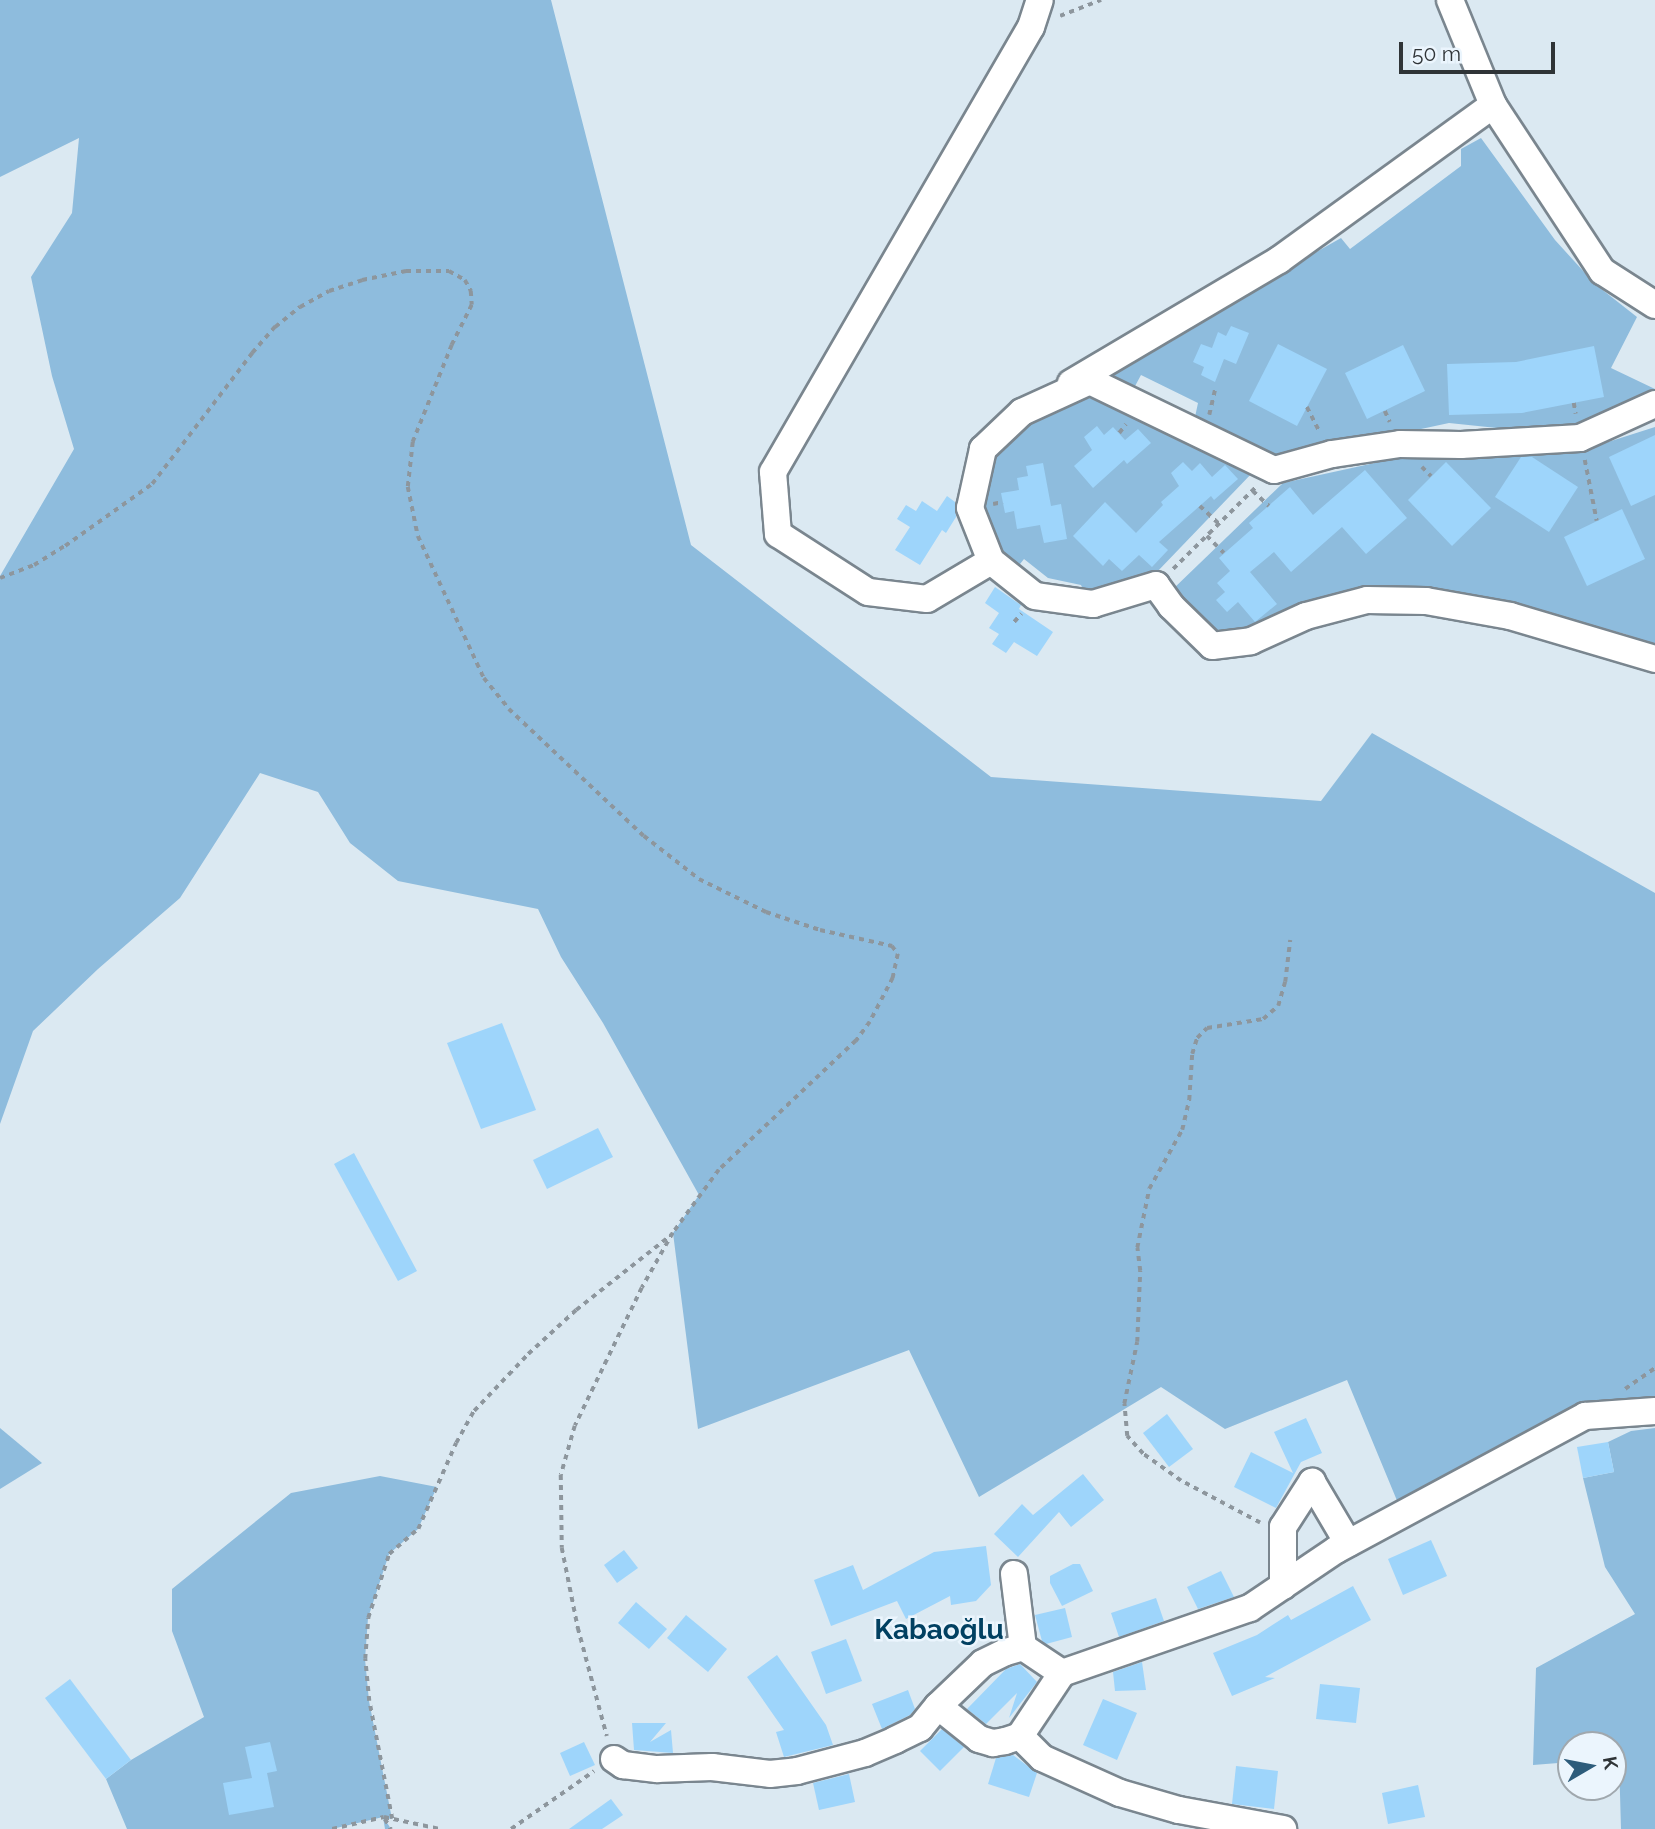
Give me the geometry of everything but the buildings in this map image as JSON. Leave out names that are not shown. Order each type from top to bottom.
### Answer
[{"type":"street","points":[[991,561],[928,599],[868,593],[778,534],[774,472],[1031,27],[1040,0]]},
{"type":"street","points":[[1450,0],[1493,105],[1602,271],[1655,305]]},
{"type":"street","points":[[1493,105],[1279,260],[1022,412],[983,449],[971,508],[991,561],[1035,596],[1093,604],[1156,585],[1171,606],[1212,646],[1251,641],[1306,616],[1367,600],[1426,601],[1510,616],[1655,659]]},
{"type":"street","points":[[1022,412],[1090,382],[1274,470],[1332,454],[1400,444],[1580,438],[1655,404]]},
{"type":"street","points":[[939,1706],[979,1738],[993,1743],[1020,1736],[1062,1673],[1250,1608],[1348,1544],[1585,1416],[1655,1411]]},
{"type":"street","points":[[1283,1586],[1283,1527],[1312,1482],[1348,1544]]},
{"type":"street","points":[[1014,1574],[1023,1647],[1062,1673]]},
{"type":"street","points":[[614,1759],[623,1765],[656,1769],[712,1767],[770,1774],[797,1772],[865,1753],[920,1728],[983,1662],[1023,1647]]},
{"type":"street","points":[[1020,1736],[1042,1758],[1120,1793],[1179,1810],[1283,1829]]},
{"type":"path","points":[[1031,27],[1101,0]]},
{"type":"path","points":[[0,578],[34,565],[65,546],[152,484],[252,353],[275,327],[300,307],[330,291],[362,280],[406,271],[449,271],[465,280],[471,291],[472,305],[452,345],[413,443],[408,487],[418,536],[469,652],[484,678],[528,727],[644,836],[699,879],[766,912],[820,930],[892,946],[898,954],[893,978],[870,1022],[856,1041],[719,1170],[673,1233],[597,1375],[575,1426],[561,1475],[559,1502],[567,1584],[614,1759],[511,1829]]},
{"type":"path","points":[[1307,407],[1332,454]]},
{"type":"path","points":[[1583,450],[1597,521]]},
{"type":"path","points":[[1156,585],[1274,470]]},
{"type":"path","points":[[1253,491],[1269,506]]},
{"type":"path","points":[[1200,506],[1219,524]]},
{"type":"path","points":[[1207,536],[1224,553]]},
{"type":"path","points":[[1282,1535],[1181,1481],[1143,1454],[1127,1436],[1124,1420],[1137,1342],[1140,1271],[1137,1248],[1149,1189],[1181,1130],[1189,1100],[1192,1054],[1197,1038],[1207,1028],[1263,1019],[1278,1006],[1285,982],[1290,940]]},
{"type":"path","points":[[392,1819],[369,1701],[365,1659],[368,1618],[389,1554],[418,1529],[456,1443],[474,1412],[528,1354],[576,1310],[673,1233]]},
{"type":"path","points":[[384,1817],[391,1829]]},
{"type":"path","points":[[332,1829],[384,1817],[440,1829]]},
{"type":"shaded area","points":[[0,0],[551,0],[691,545],[991,777],[1321,801],[1372,733],[1655,893],[1655,1398],[1585,1403],[1398,1503],[1347,1380],[1225,1429],[1161,1387],[979,1497],[909,1350],[698,1429],[673,1233],[699,1195],[603,1023],[561,957],[538,909],[398,881],[350,843],[318,792],[260,773],[180,898],[98,969],[33,1031],[0,1124],[0,576],[74,449],[52,376],[31,277],[72,213],[79,138],[0,177]]},
{"type":"shaded area","points":[[1481,138],[1555,240],[1595,284],[1637,317],[1611,368],[1655,389],[1655,394],[1635,405],[1554,434],[1449,423],[1295,456],[1267,455],[1195,417],[1198,403],[1141,375],[1134,388],[1098,376],[1341,238],[1350,249],[1461,166],[1461,149]]},
{"type":"shaded area","points":[[1095,398],[1117,403],[1254,471],[1156,573],[1087,599],[1081,585],[1048,578],[1024,559],[1016,569],[996,546],[986,513],[984,493],[991,458],[1015,425],[1076,399]]},
{"type":"shaded area","points":[[1655,427],[1655,645],[1557,616],[1477,598],[1413,588],[1261,629],[1217,635],[1171,591],[1283,483],[1425,452],[1583,450]]},
{"type":"shaded area","points":[[0,1428],[42,1463],[0,1489]]},
{"type":"shaded area","points":[[1655,1428],[1655,1829],[1621,1829],[1620,1801],[1627,1801],[1627,1731],[1557,1731],[1557,1763],[1533,1765],[1536,1668],[1635,1614],[1605,1567],[1583,1478],[1614,1472],[1608,1442],[1631,1431]]},
{"type":"shaded area","points":[[380,1476],[437,1487],[418,1529],[389,1554],[368,1618],[365,1659],[369,1701],[392,1819],[384,1818],[391,1829],[385,1829],[383,1817],[332,1829],[127,1829],[106,1779],[131,1760],[204,1717],[172,1631],[172,1589],[291,1493]]},
{"type":"district","name":"Kabaoğlu","points":[[939,1630]]}]
